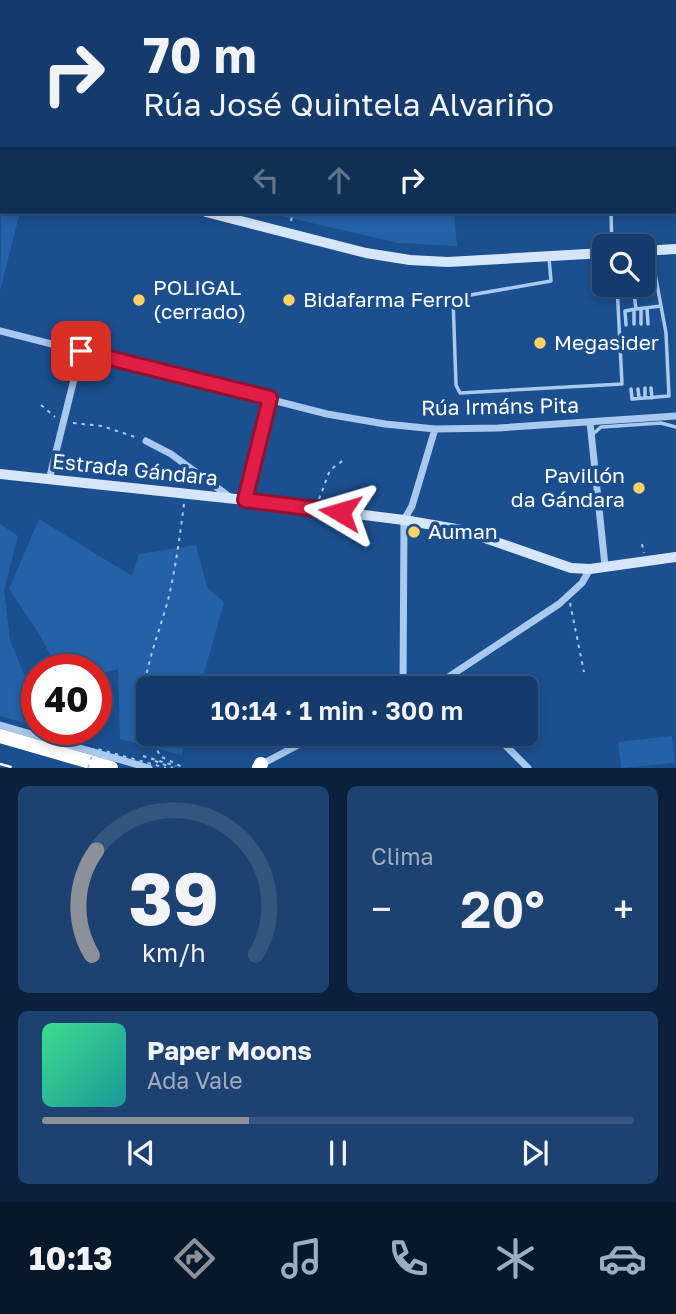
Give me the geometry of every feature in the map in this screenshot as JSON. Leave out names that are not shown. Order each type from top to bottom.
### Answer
[{"type":"highway","points":[[0,736],[111,768]]},
{"type":"highway","points":[[0,746],[77,768]]},
{"type":"street","points":[[214,214],[366,253],[410,260],[448,262],[592,254]]},
{"type":"street","points":[[655,250],[676,249]]},
{"type":"street","name":"Rúa Irmáns Pita","points":[[0,331],[327,414],[385,424],[435,429],[498,428],[676,416]]},
{"type":"street","points":[[49,480],[81,351]]},
{"type":"street","points":[[146,442],[170,454],[239,500],[270,398]]},
{"type":"street","points":[[590,422],[604,566]]},
{"type":"street","points":[[403,676],[404,520],[412,506],[435,429]]},
{"type":"street","name":"Estrada Gándara","points":[[0,474],[404,520],[462,530],[571,568],[590,569],[676,557]]},
{"type":"street","points":[[456,676],[559,604],[582,583],[590,569]]},
{"type":"street","points":[[0,725],[21,731]]},
{"type":"street","points":[[71,745],[149,768]]},
{"type":"street","points":[[258,767],[297,746]]},
{"type":"street","points":[[506,746],[528,768]]},
{"type":"lane","points":[[611,214],[612,234]]},
{"type":"lane","points":[[549,256],[551,281],[453,298],[456,385],[460,393],[622,384],[618,297]]},
{"type":"lane","points":[[631,389],[632,399],[669,396],[666,333],[655,284]]},
{"type":"lane","points":[[635,297],[641,324]]},
{"type":"lane","points":[[626,325],[625,312],[661,306]]},
{"type":"lane","points":[[647,308],[648,324]]},
{"type":"lane","points":[[634,324],[637,310]]},
{"type":"lane","points":[[638,388],[639,398]]},
{"type":"lane","points":[[645,388],[645,398]]},
{"type":"lane","points":[[652,388],[652,398]]},
{"type":"lane","points":[[591,436],[601,427],[662,424],[676,427]]},
{"type":"path","points":[[291,221],[293,214]]},
{"type":"path","points":[[41,405],[63,424],[102,426],[146,442]]},
{"type":"path","points":[[314,509],[330,470],[345,459]]},
{"type":"path","points":[[184,505],[168,597],[144,687],[143,726],[160,756],[184,768]]},
{"type":"path","points":[[642,544],[643,552]]},
{"type":"path","points":[[569,595],[584,672]]},
{"type":"path","points":[[88,768],[94,748],[166,768]]},
{"type":"path","points":[[173,768],[142,757],[143,755],[170,765],[178,765]]},
{"type":"shaded area","points":[[2,214],[19,214],[0,291]]},
{"type":"shaded area","points":[[273,214],[454,214],[457,246],[398,243]]},
{"type":"shaded area","points":[[39,519],[132,576],[139,554],[196,545],[207,587],[224,602],[203,676],[136,676],[136,743],[120,739],[118,669],[112,671],[112,654],[50,654],[9,589]]},
{"type":"shaded area","points":[[0,524],[18,536],[4,590],[10,640],[21,667],[21,722],[0,716]]},
{"type":"shaded area","points":[[672,736],[675,763],[621,768],[618,742]]},
{"type":"shaded area","points":[[147,746],[184,746],[182,755]]},
{"type":"railway","points":[[0,764],[15,768]]},
{"type":"place","name":"POLIGAL (cerrado)","points":[[139,300]]},
{"type":"place","name":"Bidafarma Ferrol","points":[[289,300]]},
{"type":"place","name":"Megasider","points":[[540,343]]},
{"type":"place","name":"Pavillón da Gándara","points":[[639,488]]},
{"type":"place","name":"Auman","points":[[414,532]]},
{"type":"route","points":[[81,351],[270,398],[245,500],[340,512]]}]
